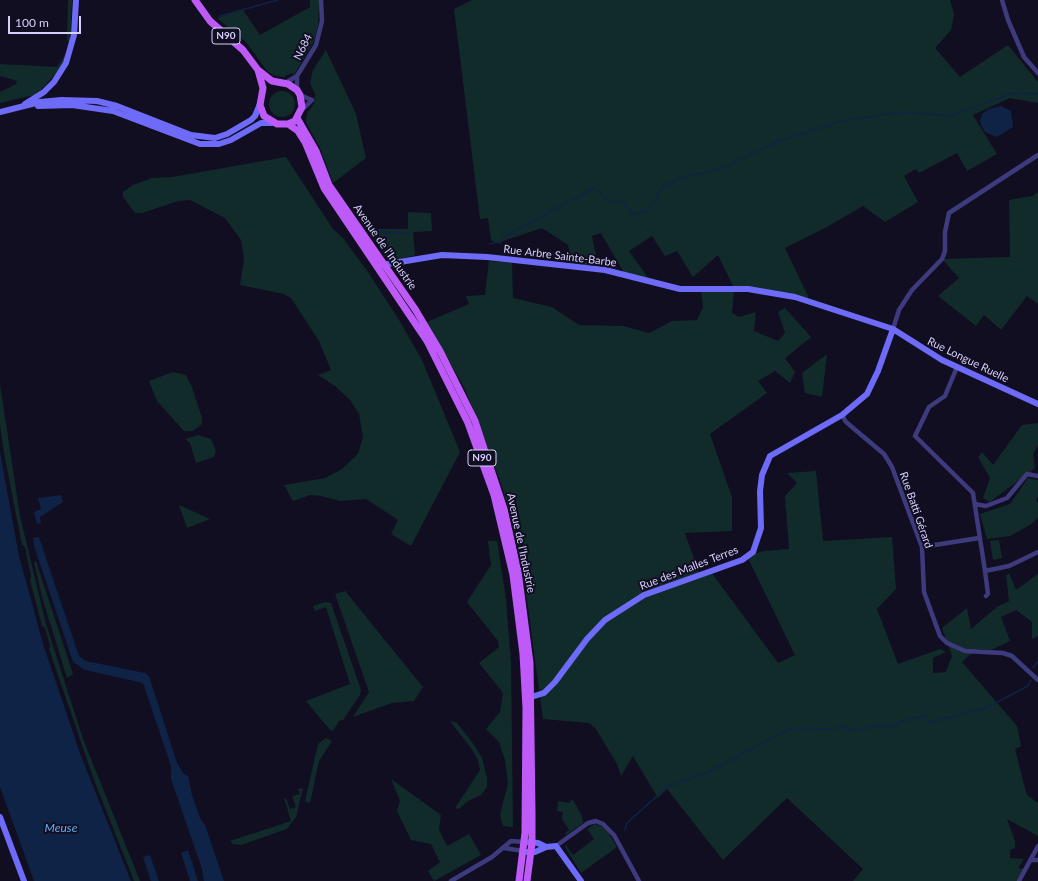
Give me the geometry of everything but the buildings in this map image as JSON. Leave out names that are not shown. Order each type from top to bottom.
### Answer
[{"type":"main road","name":"N90","points":[[195,0],[210,21],[243,50],[258,70],[272,81],[281,83],[299,92],[302,101],[299,115]]},
{"type":"main road","name":"N90","points":[[258,70],[262,84],[261,111],[272,123]]},
{"type":"main road","points":[[262,97],[269,88],[281,83]]},
{"type":"main road","points":[[272,123],[282,125],[288,124],[299,115]]},
{"type":"main road","name":"Avenue de l'Industrie","points":[[299,115],[316,151],[329,185],[415,309],[440,351],[475,421],[488,456],[505,513],[518,572],[527,630],[531,698],[531,843],[519,881]]},
{"type":"main road","name":"Avenue de l'Industrie","points":[[288,124],[298,131],[305,142],[324,188],[419,328],[438,361],[468,423],[494,495],[513,575],[521,636],[526,708],[531,843]]},
{"type":"main road","name":"Avenue de l'Industrie","points":[[527,852],[527,881]]},
{"type":"street","points":[[20,107],[44,92],[61,74],[73,43],[76,0]]},
{"type":"street","name":"N684","points":[[299,92],[298,76],[316,45],[320,34],[322,21],[321,0]]},
{"type":"street","points":[[1002,0],[1008,20],[1024,57],[1038,72]]},
{"type":"street","name":"N684","points":[[281,83],[298,76]]},
{"type":"street","points":[[0,112],[40,102],[62,100],[97,101],[117,106],[191,135],[215,138],[232,132],[251,120],[258,110],[262,97]]},
{"type":"street","points":[[20,107],[72,105],[113,111],[183,139],[205,144],[219,144],[231,140],[261,123],[272,123]]},
{"type":"street","name":"Rue des Malles Terres","points":[[531,698],[544,693],[556,682],[587,639],[605,620],[644,595],[742,560],[753,552],[761,528],[760,491],[762,475],[770,456],[842,415],[867,394],[878,371],[899,310],[912,290],[942,259],[945,251],[945,232],[949,213],[1038,155]]},
{"type":"street","name":"Rue Arbre Sainte-Barbe","points":[[376,264],[385,265],[430,256],[454,255],[487,257],[605,270],[680,289],[748,289],[795,297],[893,329]]},
{"type":"street","name":"Rue Longue Ruelle","points":[[893,329],[922,348],[957,367],[1038,404]]},
{"type":"street","points":[[957,367],[945,396],[929,406],[914,436],[973,493],[988,594],[986,596]]},
{"type":"street","name":"Rue Batti Gérard","points":[[842,415],[846,422],[884,454],[892,467],[922,547],[924,592],[940,636],[947,643],[965,651],[1003,653],[1012,656],[1038,680]]},
{"type":"street","points":[[975,504],[986,506],[1007,498],[1027,474],[1038,476]]},
{"type":"street","points":[[922,547],[979,538]]},
{"type":"street","points":[[985,571],[1010,566],[1038,552]]},
{"type":"street","points":[[524,688],[531,698],[526,708]]},
{"type":"street","points":[[0,817],[24,881]]},
{"type":"street","points":[[504,848],[527,852],[556,846],[588,823],[596,821],[603,824],[614,835],[639,881]]},
{"type":"street","points":[[451,881],[492,857],[511,842],[531,843],[546,847]]},
{"type":"street","points":[[556,846],[581,881]]},
{"type":"street","points":[[1019,881],[1038,846]]},
{"type":"street","points":[[1031,860],[1038,860]]},
{"type":"green space","points":[[68,0],[72,0],[70,43],[67,40]]},
{"type":"green space","points":[[310,0],[321,0],[322,6],[319,6],[318,26],[315,39],[294,75],[292,73],[283,77],[273,75],[267,71],[246,42],[217,18],[243,10],[260,35],[310,7]]},
{"type":"green space","points":[[472,0],[950,0],[954,14],[951,30],[935,48],[960,77],[1008,45],[1038,82],[1038,103],[1010,98],[973,115],[997,154],[967,171],[957,153],[919,173],[916,169],[904,176],[918,202],[885,222],[863,206],[825,228],[785,248],[808,296],[808,301],[734,288],[718,255],[693,277],[677,251],[665,256],[652,236],[629,251],[651,282],[626,276],[601,233],[592,236],[598,265],[573,264],[568,245],[542,228],[497,243],[491,240],[488,218],[480,219],[454,9]]},
{"type":"green space","points":[[326,50],[356,114],[366,158],[333,183],[320,148],[306,122],[307,113],[314,104],[315,94],[310,83],[313,70]]},
{"type":"green space","points":[[67,52],[59,70],[41,90],[34,95],[0,103],[0,92],[16,84],[17,81],[0,76],[0,64],[57,67]]},
{"type":"green space","points":[[282,91],[291,95],[295,104],[291,113],[282,117],[273,113],[269,104],[273,95]]},
{"type":"green space","points":[[286,157],[333,229],[343,238],[368,272],[399,320],[422,360],[460,452],[411,546],[391,534],[398,520],[366,499],[340,501],[310,495],[293,501],[284,485],[325,478],[342,469],[358,454],[363,437],[359,414],[350,400],[335,386],[318,375],[331,370],[319,341],[291,298],[284,294],[240,285],[244,259],[241,240],[225,218],[190,200],[178,201],[142,213],[135,213],[123,197],[123,192],[133,185],[152,178],[172,177]]},
{"type":"green space","points":[[1038,192],[1038,304],[1027,296],[1001,330],[984,315],[976,326],[938,296],[959,278],[942,259],[1010,257],[1009,200],[1032,196]]},
{"type":"green space","points":[[408,212],[431,213],[432,231],[413,232],[415,255],[401,259],[391,259],[385,256],[368,229],[408,229]]},
{"type":"green space","points":[[489,261],[512,263],[513,298],[552,307],[579,325],[623,326],[649,333],[672,321],[697,320],[703,307],[701,290],[734,288],[732,313],[739,317],[756,312],[754,331],[778,341],[785,333],[778,312],[785,308],[811,337],[785,358],[795,372],[790,383],[775,371],[758,381],[767,393],[710,434],[732,497],[732,531],[685,533],[700,576],[711,572],[778,663],[795,655],[747,556],[764,551],[789,549],[785,496],[797,483],[787,473],[816,471],[823,541],[892,537],[896,589],[877,609],[898,664],[940,649],[946,652],[933,658],[933,673],[946,672],[952,656],[942,628],[967,608],[971,629],[997,607],[1009,601],[1006,575],[1009,573],[1016,590],[1038,574],[1038,636],[1032,639],[1032,622],[1016,610],[1001,617],[1010,641],[991,650],[976,649],[962,662],[1017,726],[1021,746],[1015,749],[1026,792],[1028,796],[1038,803],[1038,836],[1007,819],[1015,841],[1015,848],[1010,850],[1010,858],[1024,859],[1018,868],[1024,869],[1018,881],[853,881],[863,869],[787,798],[723,860],[667,789],[658,798],[633,756],[621,776],[617,764],[596,729],[589,723],[543,719],[525,585],[511,516],[500,480],[465,389],[427,322],[469,304],[466,296],[485,295]]},
{"type":"green space","points":[[827,354],[822,397],[805,393],[802,373]]},
{"type":"green space","points":[[173,372],[186,375],[192,387],[202,418],[202,424],[193,431],[184,431],[157,401],[149,381]]},
{"type":"green space","points":[[0,384],[20,516],[46,624],[83,739],[140,881],[134,881],[94,780],[49,649],[50,646],[45,628],[42,626],[30,580],[31,577],[25,547],[22,545],[4,453],[0,424]]},
{"type":"green space","points":[[1038,423],[1038,445],[1033,454],[1035,468],[990,502],[983,498],[990,478],[978,457],[982,452],[993,465],[1022,425]]},
{"type":"green space","points":[[198,435],[211,439],[216,451],[214,457],[196,463],[190,443],[185,439]]},
{"type":"green space","points":[[1028,478],[1038,480],[1038,496],[1036,500],[1038,503],[1038,518],[1030,525],[1010,536],[987,539],[980,514],[1010,504]]},
{"type":"green space","points":[[179,505],[210,519],[187,528]]},
{"type":"green space","points":[[999,540],[1002,558],[993,560],[990,541]]},
{"type":"green space","points":[[488,541],[497,541],[506,599],[511,663],[513,827],[503,826],[500,814],[508,784],[505,760],[499,742],[486,729],[500,712],[503,693],[479,663],[499,647],[498,641],[467,602],[491,565]]},
{"type":"green space","points":[[36,561],[73,674],[67,678],[42,597],[34,562]]},
{"type":"green space","points":[[345,591],[423,687],[414,701],[392,703],[353,717],[369,692],[335,594]]},
{"type":"green space","points":[[325,602],[331,603],[361,690],[360,695],[343,720],[339,721],[333,731],[329,729],[306,701],[350,684],[326,607],[315,611],[313,606]]},
{"type":"green space","points":[[450,721],[457,723],[475,746],[482,758],[487,778],[487,787],[481,795],[468,801],[459,809],[455,808],[480,770],[478,760],[473,751]]},
{"type":"green space","points":[[326,738],[332,741],[319,761],[310,803],[305,801],[318,744]]},
{"type":"green space","points":[[391,779],[441,815],[439,830],[447,846],[469,834],[481,855],[434,881],[428,871],[440,862],[431,844],[411,840],[397,811],[400,801]]},
{"type":"green space","points":[[303,788],[296,817],[287,829],[241,845],[233,844],[230,841],[291,821],[284,798],[286,798],[290,809],[296,807],[292,796],[300,794],[298,789]]},
{"type":"green space","points":[[571,800],[573,800],[582,816],[583,823],[566,835],[565,833],[569,830],[562,819],[563,812],[557,811],[558,801],[570,803]]},
{"type":"green space","points":[[595,824],[603,827],[608,832],[617,847],[581,873],[565,847],[566,845],[573,855],[594,839],[587,829]]},
{"type":"water","points":[[1001,106],[1011,111],[1013,127],[997,137],[985,132],[980,120],[983,113],[989,109]]},
{"type":"water","name":"Meuse","points":[[0,452],[19,556],[44,647],[81,756],[131,881],[34,881],[0,787]]},
{"type":"water","points":[[61,495],[63,502],[40,517],[41,523],[37,524],[34,512],[41,509],[38,498]]},
{"type":"water","points":[[39,537],[79,656],[86,661],[145,673],[149,676],[177,763],[184,774],[188,776],[192,795],[200,818],[205,825],[224,881],[204,881],[202,869],[171,779],[171,766],[143,683],[85,670],[73,662],[34,546],[33,538]]},
{"type":"water","points":[[188,850],[198,881],[190,881],[181,853]]},
{"type":"water","points":[[150,855],[159,881],[151,881],[143,857]]},
{"type":"waterway","points":[[220,16],[278,0]]},
{"type":"waterway","points":[[490,244],[496,242],[501,243],[502,238],[594,188],[597,189],[608,202],[621,201],[626,205],[630,212],[636,214],[647,210],[655,202],[657,195],[664,186],[683,177],[720,169],[779,141],[841,121],[902,112],[950,116],[1013,93],[1038,94]]},
{"type":"waterway","points":[[370,232],[410,233]]},
{"type":"waterway","points":[[1033,668],[1038,661]]},
{"type":"waterway","points":[[625,830],[627,823],[667,787],[708,772],[791,728],[832,729],[844,726],[846,731],[858,727],[862,730],[881,724],[886,727],[890,724],[895,727],[900,722],[925,715],[928,723],[988,707],[1028,686],[1031,680]]}]
